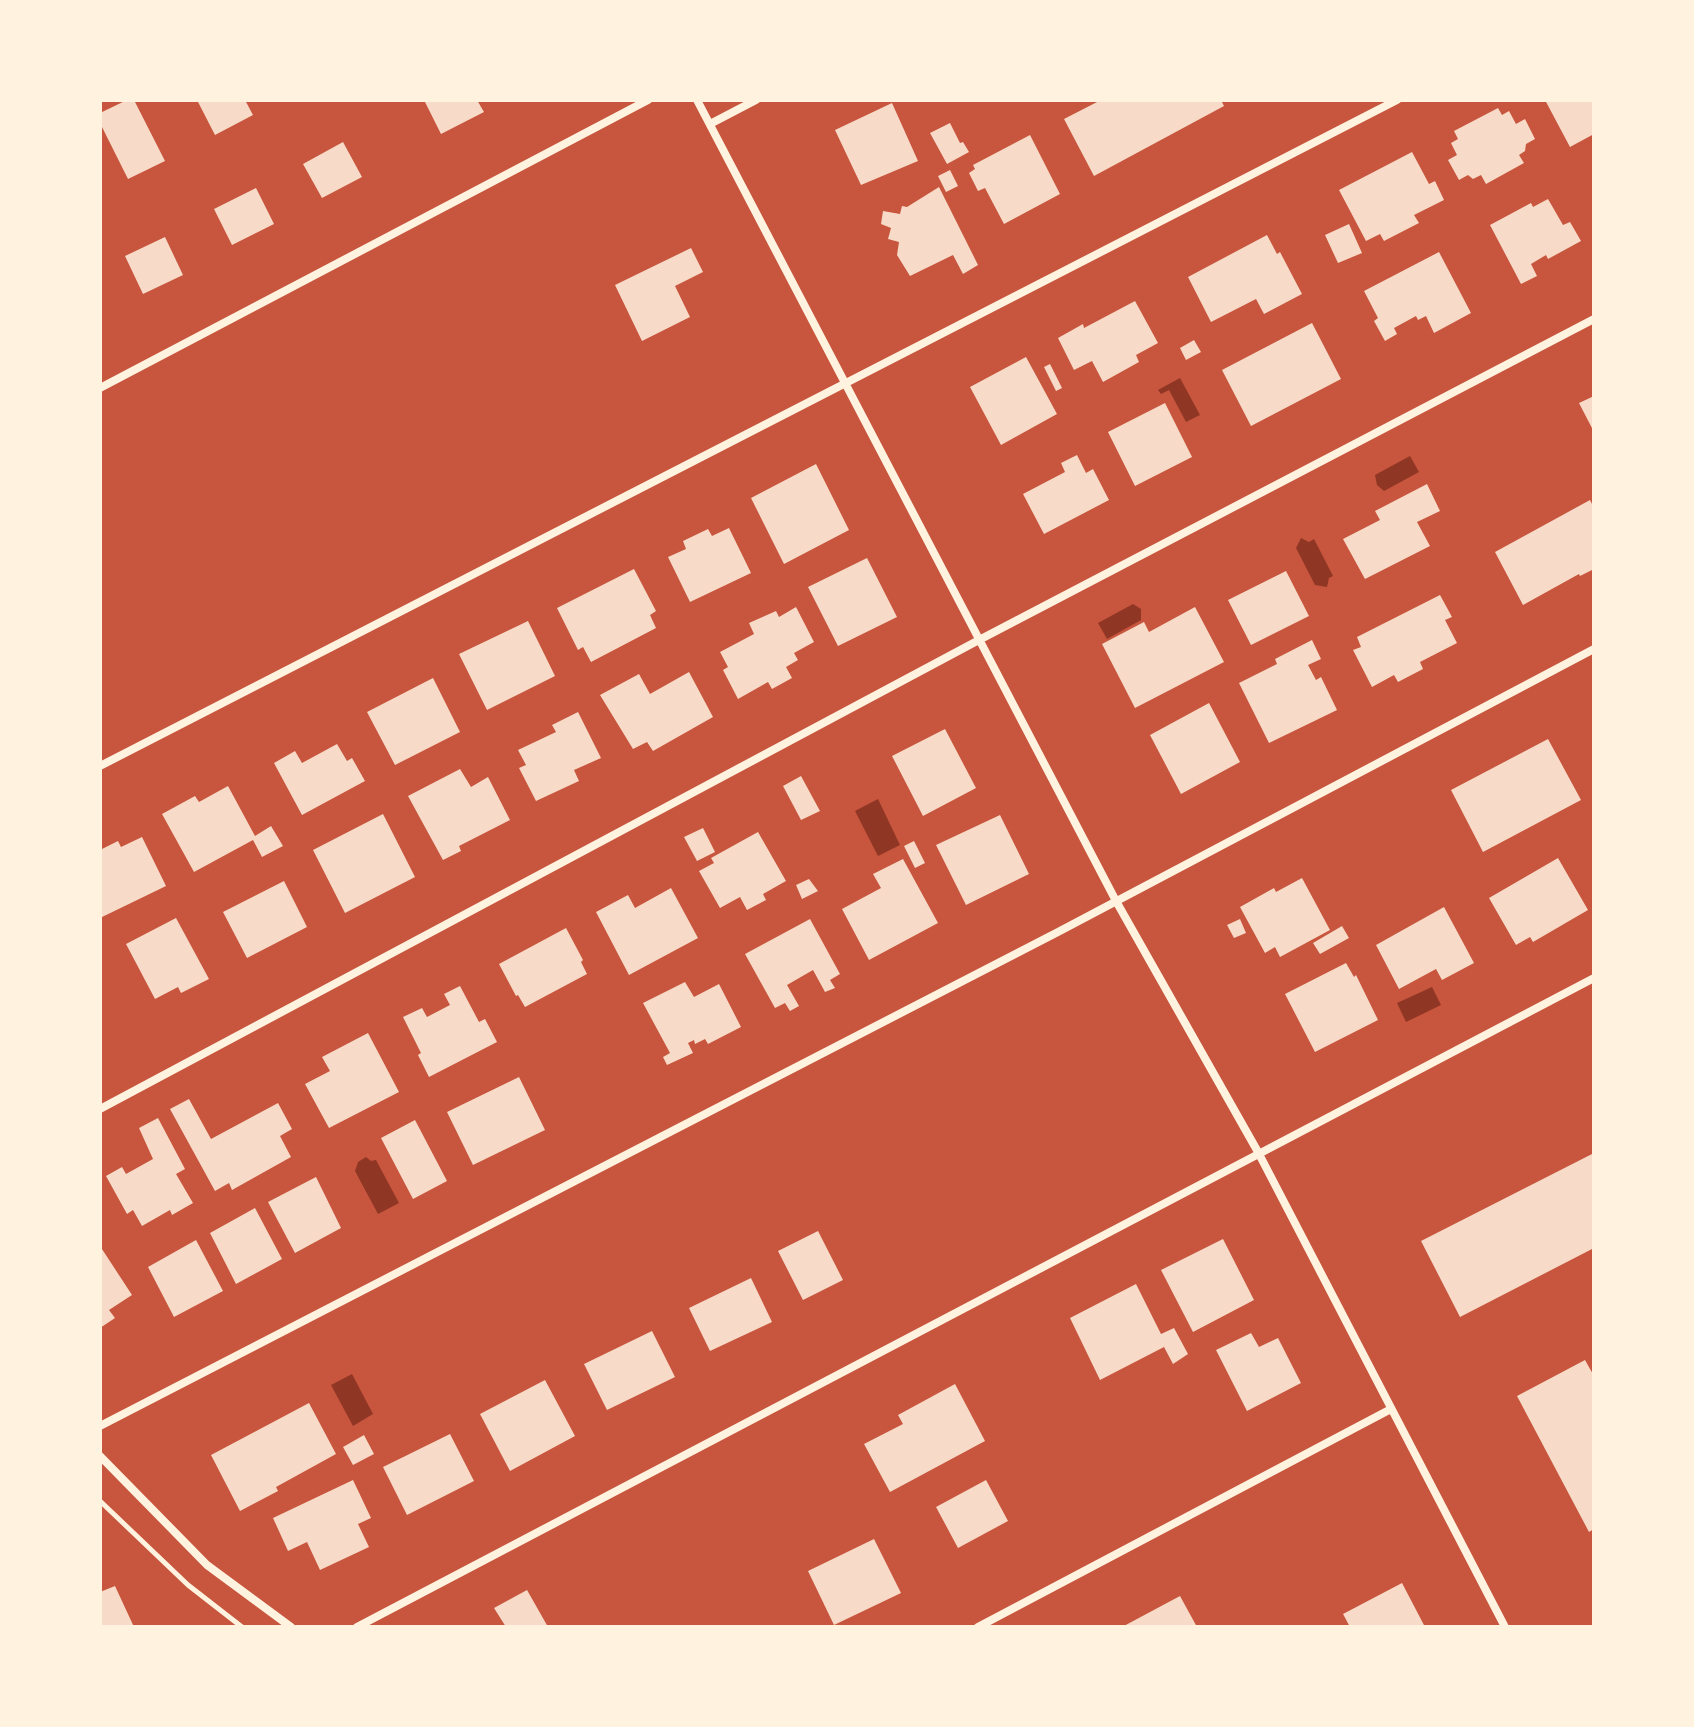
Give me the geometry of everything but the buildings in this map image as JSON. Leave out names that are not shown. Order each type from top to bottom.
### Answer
[{"type":"street","points":[[100,388],[648,100]]},
{"type":"street","points":[[697,100],[1116,901],[1258,1152],[1505,1627]]},
{"type":"street","points":[[710,124],[756,100]]},
{"type":"street","points":[[100,766],[1397,100]]},
{"type":"street","points":[[100,1109],[979,640],[1594,319]]},
{"type":"street","points":[[100,1426],[1116,901],[1594,649]]},
{"type":"street","points":[[357,1627],[1594,978]]},
{"type":"street","points":[[978,1627],[1391,1409]]},
{"type":"street","points":[[100,1456],[207,1565],[291,1627]]},
{"type":"path","points":[[100,1501],[188,1585],[242,1627]]},
{"type":"shaded area","points":[[1180,378],[1200,415],[1186,422],[1169,390],[1161,394],[1158,390]]},
{"type":"shaded area","points":[[1410,456],[1419,472],[1384,491],[1377,485],[1375,475]]},
{"type":"shaded area","points":[[1301,538],[1309,542],[1314,539],[1333,576],[1329,578],[1327,587],[1315,585],[1296,548]]},
{"type":"shaded area","points":[[1133,604],[1141,609],[1141,620],[1107,639],[1098,623]]},
{"type":"shaded area","points":[[878,799],[900,845],[878,856],[855,811]]},
{"type":"shaded area","points":[[1432,987],[1441,1005],[1406,1022],[1397,1003]]},
{"type":"shaded area","points":[[366,1157],[376,1160],[399,1203],[378,1214],[355,1171],[358,1162]]},
{"type":"shaded area","points":[[352,1374],[373,1414],[353,1426],[331,1385]]}]
